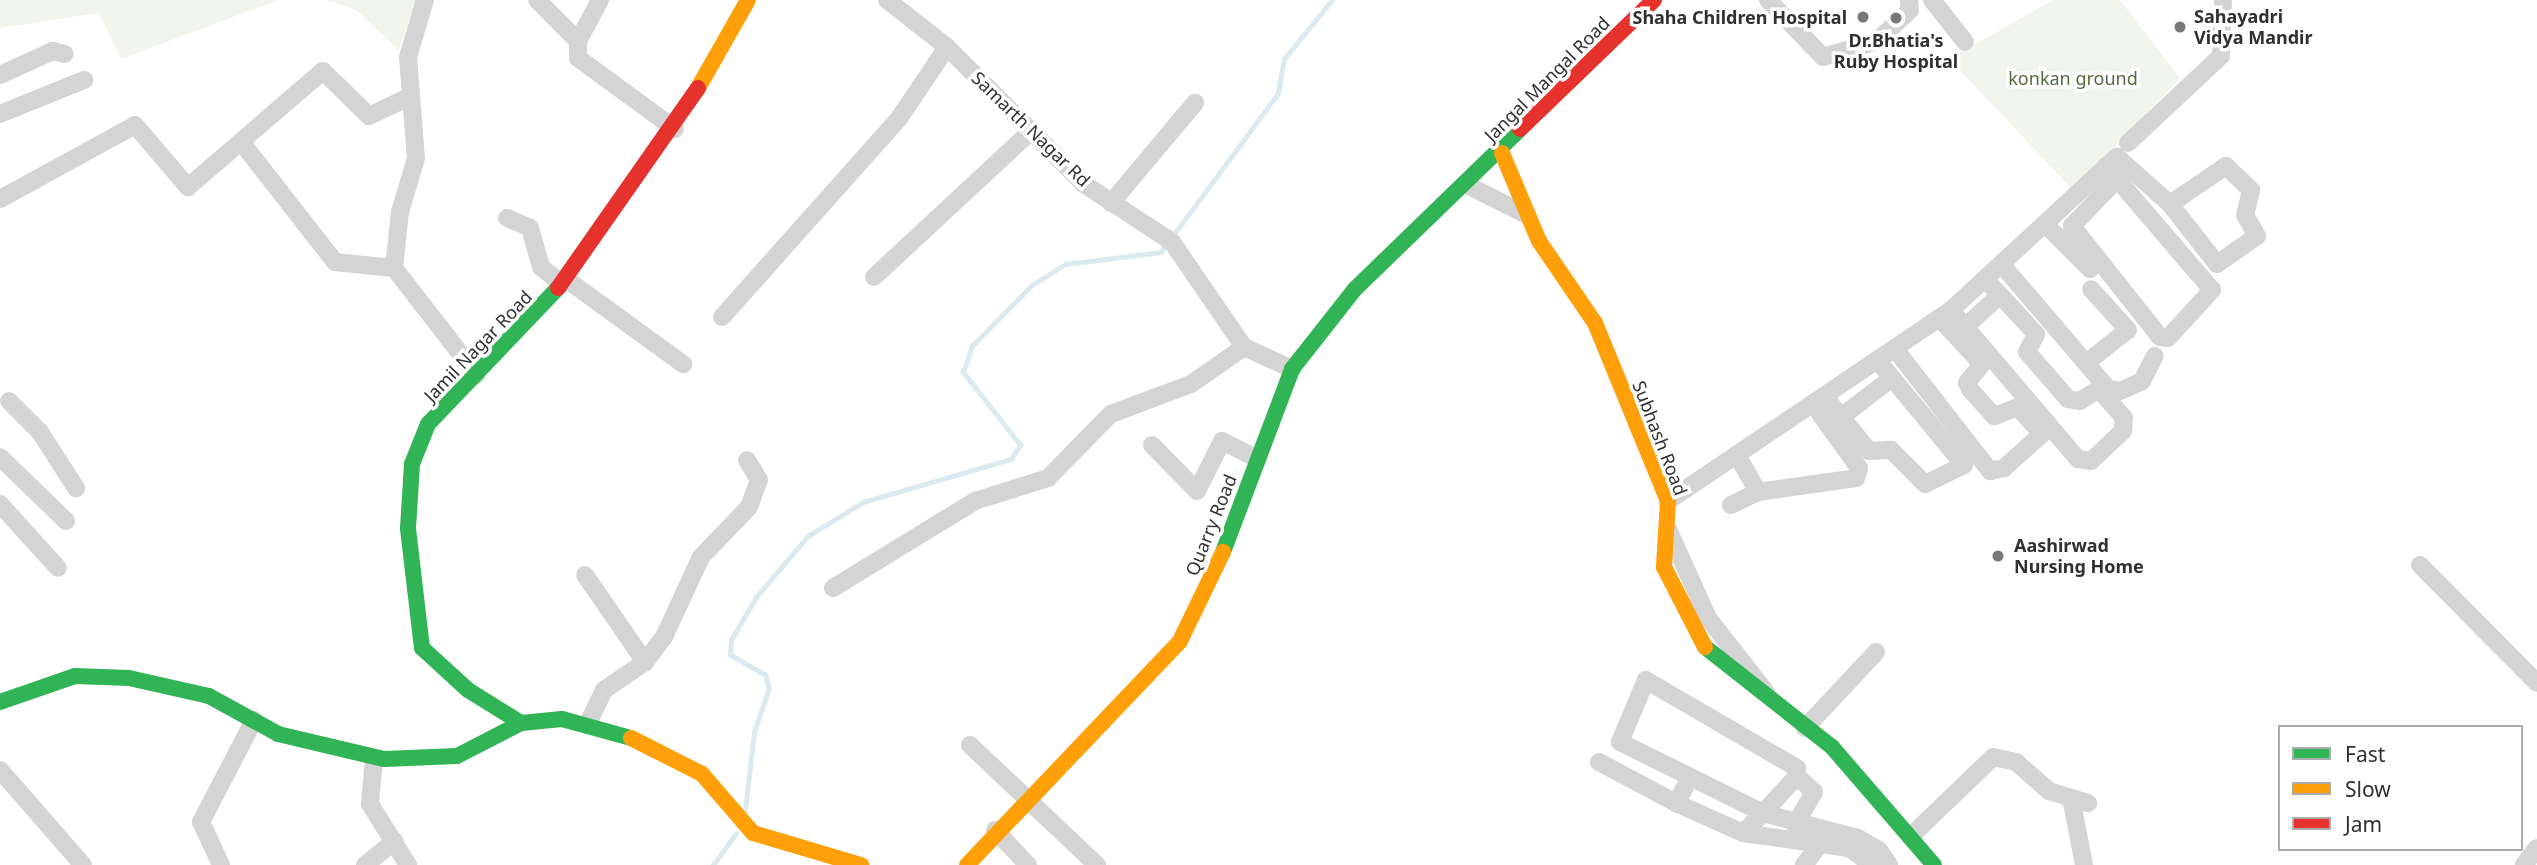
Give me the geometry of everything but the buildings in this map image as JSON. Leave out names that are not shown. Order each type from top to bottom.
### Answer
[{"type":"street","points":[[425,0],[408,57],[409,97],[416,158],[400,212],[394,268],[477,374]]},
{"type":"street","points":[[537,0],[578,41]]},
{"type":"street","points":[[600,0],[578,41],[578,58],[675,129]]},
{"type":"street","name":"Jamil Nagar Road","points":[[521,723],[468,690],[422,648],[413,603],[412,464],[428,424],[564,282],[675,129],[748,0]]},
{"type":"street","name":"Samarth Nagar Rd","points":[[887,0],[947,47],[1030,132],[1111,203],[1169,240],[1244,347]]},
{"type":"street","points":[[1768,0],[1823,57],[1877,41],[1910,10],[1909,0]]},
{"type":"street","points":[[1932,0],[1965,42]]},
{"type":"street","points":[[2128,143],[2221,56],[2223,0]]},
{"type":"street","name":"Jangal Mangal Road","points":[[1468,185],[1502,153],[1643,4]]},
{"type":"street","points":[[722,317],[900,117],[947,47]]},
{"type":"street","points":[[0,75],[53,51],[65,54]]},
{"type":"street","points":[[0,198],[135,125],[188,187],[323,71],[369,116],[409,97]]},
{"type":"street","points":[[0,114],[84,80]]},
{"type":"street","points":[[1111,203],[1195,103]]},
{"type":"street","points":[[874,277],[1030,132]]},
{"type":"street","points":[[242,143],[335,262],[394,268]]},
{"type":"street","name":"Subhash Road","points":[[1502,153],[1527,215],[1595,323],[1668,501],[1664,522]]},
{"type":"street","points":[[2111,172],[2212,290],[2168,338],[2160,337],[2072,226],[2111,172],[2124,157],[2170,204],[2217,264],[2257,236],[2245,215],[2251,190],[2226,166],[2170,204]]},
{"type":"street","points":[[1668,501],[1945,315],[2111,172]]},
{"type":"street","points":[[1468,185],[1527,215]]},
{"type":"street","name":"Quarry Road","points":[[967,865],[995,830],[1180,641],[1217,568],[1292,369],[1355,289],[1468,185]]},
{"type":"street","points":[[507,218],[530,228],[541,267],[683,363]]},
{"type":"street","points":[[2047,226],[2090,270]]},
{"type":"street","points":[[2003,266],[2108,389],[2120,391],[2142,381],[2155,356]]},
{"type":"street","points":[[1945,315],[1965,327],[2077,459],[2091,461],[2123,431],[2124,418],[2099,389],[2080,401],[2068,399],[2027,352],[2036,334],[1987,281]]},
{"type":"street","points":[[2086,363],[2128,330],[2091,289]]},
{"type":"street","points":[[1965,327],[2000,295]]},
{"type":"street","points":[[1895,349],[1990,471],[2004,468],[2042,434],[2018,407],[1994,416],[1978,398],[1967,383],[1982,364],[1945,315]]},
{"type":"street","points":[[833,588],[975,501],[1048,478],[1111,414],[1191,384],[1244,347],[1292,369]]},
{"type":"street","points":[[1819,400],[1841,416],[1869,451],[1891,450],[1925,484],[1964,464],[1878,361]]},
{"type":"street","points":[[1841,416],[1892,378]]},
{"type":"street","points":[[1731,505],[1758,492],[1856,478],[1858,468],[1819,400]]},
{"type":"street","points":[[3,403],[40,432],[76,488]]},
{"type":"street","points":[[1152,445],[1197,491],[1222,440],[1258,459]]},
{"type":"street","points":[[1737,455],[1758,492]]},
{"type":"street","points":[[0,457],[66,522]]},
{"type":"street","points":[[587,725],[604,690],[645,662],[664,637],[701,557],[749,507],[760,480],[747,460]]},
{"type":"street","points":[[0,504],[58,568]]},
{"type":"street","points":[[1664,522],[1708,618],[1775,707],[1832,747],[1934,865]]},
{"type":"street","points":[[2420,565],[2537,683]]},
{"type":"street","points":[[585,575],[645,662]]},
{"type":"street","points":[[1805,728],[1876,652]]},
{"type":"street","points":[[0,702],[75,677],[129,678],[209,696],[278,734],[374,758],[457,757],[521,723],[587,725],[630,737],[702,774],[738,823],[754,833],[861,865]]},
{"type":"street","points":[[1794,825],[1814,792],[1797,776],[1791,761],[1646,680],[1619,742],[1763,813],[1849,848],[1872,865]]},
{"type":"street","points":[[221,865],[201,822],[254,720]]},
{"type":"street","points":[[970,746],[1030,796],[1097,865]]},
{"type":"street","points":[[1911,836],[1993,757],[2016,761],[2049,791],[2080,800],[2084,865]]},
{"type":"street","points":[[374,758],[370,804],[408,865]]},
{"type":"street","points":[[1599,762],[1676,803],[1743,833],[1825,838],[1868,844],[1889,865]]},
{"type":"street","points":[[0,770],[83,865]]},
{"type":"street","points":[[1743,833],[1797,776]]},
{"type":"street","points":[[1676,803],[1690,778]]},
{"type":"street","points":[[995,830],[1028,865]]},
{"type":"street","points":[[1804,865],[1825,838]]},
{"type":"street","points":[[365,865],[395,841]]},
{"type":"street","points":[[2524,865],[2537,848]]},
{"type":"green space","points":[[0,0],[279,0],[121,59],[99,13],[0,28]]},
{"type":"green space","points":[[327,0],[416,0],[399,50],[356,10]]},
{"type":"green space","name":"konkan ground","points":[[2053,0],[2120,0],[2180,78],[2073,190],[1949,59]]},
{"type":"waterway","points":[[1172,237],[1278,93],[1284,59],[1332,0]]},
{"type":"waterway","points":[[744,819],[754,732],[769,688],[765,675],[730,655],[731,640],[756,597],[808,536],[863,502],[1011,459],[1020,445],[963,372],[972,346],[1032,285],[1066,264],[1161,252],[1166,244]]},
{"type":"waterway","points":[[713,865],[736,833]]},
{"type":"traffic: fast","points":[[1223,552],[1292,369],[1355,289],[1520,129]]},
{"type":"traffic: fast","points":[[521,723],[468,690],[422,648],[408,528],[412,464],[428,424],[558,288]]},
{"type":"traffic: fast","points":[[1705,647],[1832,747],[1934,865]]},
{"type":"traffic: fast","points":[[0,702],[75,676],[129,678],[209,696],[278,734],[384,759],[457,756],[521,723],[562,719],[631,738]]},
{"type":"traffic: slow","points":[[698,88],[748,0]]},
{"type":"traffic: slow","points":[[1502,153],[1539,241],[1595,323],[1668,501],[1664,567],[1705,647]]},
{"type":"traffic: slow","points":[[967,865],[1180,641],[1223,552]]},
{"type":"traffic: slow","points":[[631,738],[702,774],[753,833],[861,865]]},
{"type":"traffic: jam","points":[[1520,129],[1654,0]]},
{"type":"traffic: jam","points":[[558,288],[698,88]]},
{"type":"place","name":"Shaha Children Hospital","points":[[1863,17]]},
{"type":"place","name":"Dr.Bhatia's Ruby Hospital","points":[[1896,18]]},
{"type":"place","name":"Sahayadri Vidya Mandir","points":[[2180,27]]},
{"type":"place","name":"Aashirwad Nursing Home","points":[[1998,556]]}]
